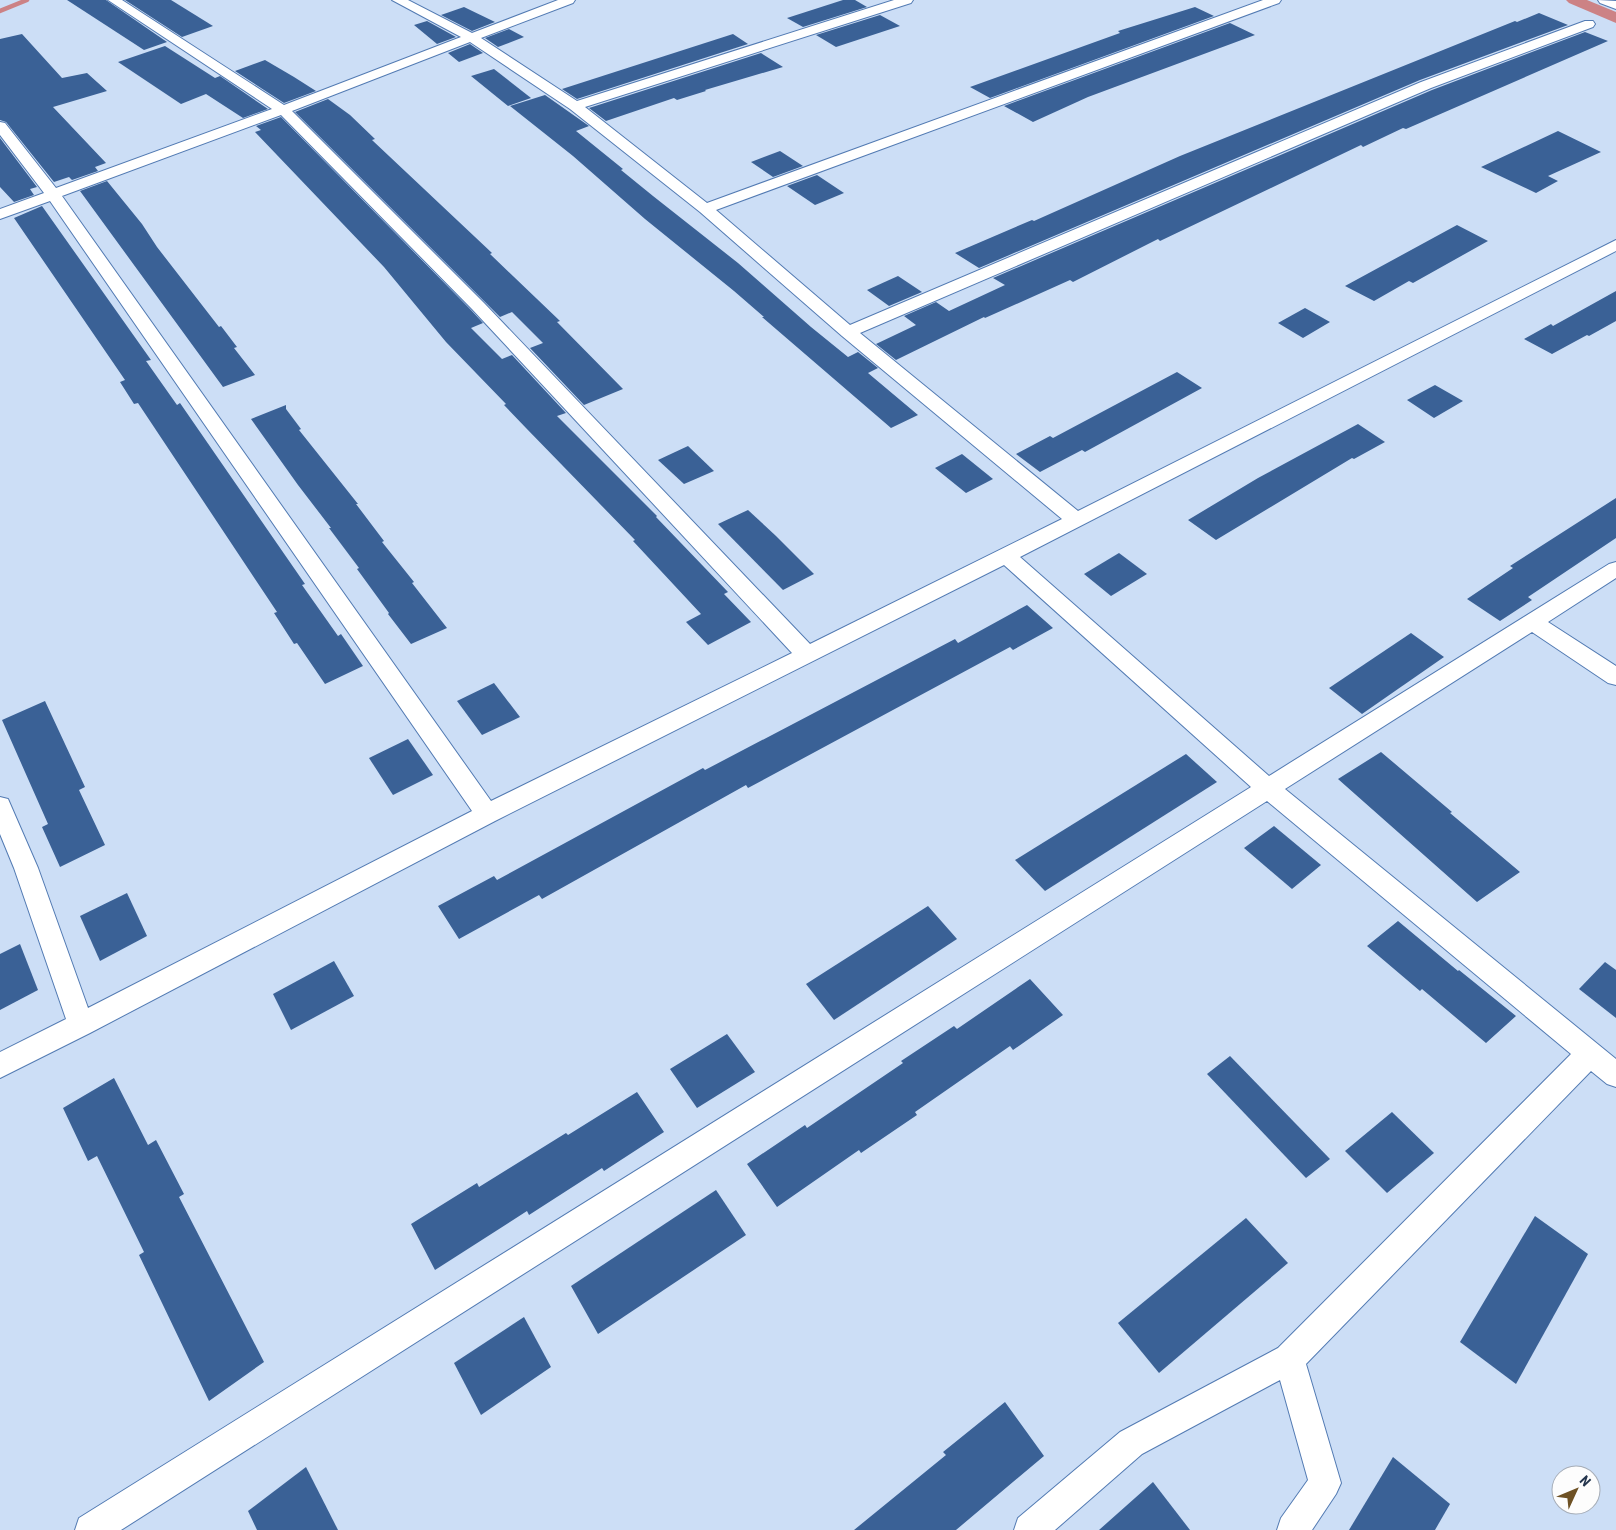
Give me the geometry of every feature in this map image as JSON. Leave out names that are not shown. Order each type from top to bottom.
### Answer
[{"type":"street","points":[[114,0],[282,110],[478,306],[807,655]]},
{"type":"street","points":[[398,0],[471,37],[575,106],[705,209],[848,332],[1076,521]]},
{"type":"street","points":[[0,214],[282,110],[569,0]]},
{"type":"street","points":[[575,106],[907,0]]},
{"type":"street","points":[[705,209],[1275,0]]},
{"type":"street","points":[[1604,0],[1616,5]]},
{"type":"street","points":[[848,332],[1426,85],[1589,24]]},
{"type":"street","points":[[0,126],[53,194],[487,814]]},
{"type":"street","points":[[0,1066],[487,814],[1076,521],[1616,245]]},
{"type":"street","points":[[1006,556],[1267,788],[1616,1075]]},
{"type":"street","points":[[91,1530],[1616,569]]},
{"type":"street","points":[[1534,622],[1616,677]]},
{"type":"street","points":[[0,806],[26,868],[81,1025]]},
{"type":"street","points":[[1030,1530],[1131,1442],[1289,1360],[1590,1054]]},
{"type":"street","points":[[1289,1360],[1324,1483],[1293,1530]]},
{"type":"building","points":[[67,0],[106,0],[167,42],[144,50]]},
{"type":"building","points":[[125,0],[171,0],[213,26],[182,37]]},
{"type":"building","points":[[843,0],[855,0],[867,7],[803,27],[787,18]]},
{"type":"building","points":[[464,7],[495,22],[472,31],[441,15]]},
{"type":"building","points":[[1195,7],[1214,16],[990,98],[970,87],[1120,33],[1118,31]]},
{"type":"building","points":[[1539,13],[1568,25],[1420,80],[979,268],[955,253],[1032,220],[1034,221],[1180,156]]},
{"type":"building","points":[[880,15],[900,26],[836,47],[816,35]]},
{"type":"building","points":[[427,21],[456,37],[437,44],[414,25]]},
{"type":"building","points":[[1230,23],[1255,35],[1088,97],[1033,122],[1004,106]]},
{"type":"building","points":[[509,29],[524,37],[498,47],[485,38]]},
{"type":"building","points":[[1585,32],[1608,41],[1406,129],[1403,128],[1363,147],[1361,145],[1160,241],[1158,239],[1073,282],[1070,280],[984,317],[896,360],[876,344],[916,325],[904,316],[936,302],[949,311],[1005,285],[993,278],[1432,90]]},
{"type":"building","points":[[22,34],[62,78],[87,73],[107,91],[53,107],[106,163],[95,167],[98,171],[72,180],[69,177],[54,182],[6,122],[0,120],[0,39]]},
{"type":"building","points":[[733,34],[748,44],[577,99],[562,89]]},
{"type":"building","points":[[470,44],[483,53],[459,62],[448,53]]},
{"type":"building","points":[[165,46],[215,78],[220,76],[268,109],[243,118],[206,94],[181,104],[118,62]]},
{"type":"building","points":[[761,53],[783,67],[677,100],[674,98],[606,121],[589,108]]},
{"type":"building","points":[[265,60],[316,91],[284,103],[235,71]]},
{"type":"building","points":[[494,69],[531,98],[508,106],[471,76]]},
{"type":"building","points":[[545,95],[589,126],[576,131],[623,169],[621,170],[738,263],[811,327],[848,357],[858,352],[878,368],[868,373],[918,415],[891,428],[734,291],[645,219],[573,156],[510,106]]},
{"type":"building","points":[[328,99],[350,115],[375,139],[372,140],[492,253],[490,254],[560,321],[557,322],[623,389],[584,405],[530,348],[543,343],[512,312],[500,317],[295,112]]},
{"type":"building","points":[[281,117],[471,310],[483,323],[471,328],[502,359],[512,355],[566,413],[557,416],[657,516],[728,592],[724,594],[751,622],[708,645],[686,622],[701,614],[633,541],[635,540],[504,405],[506,404],[446,342],[384,267],[255,132],[261,130],[256,126]]},
{"type":"building","points":[[1558,131],[1601,152],[1548,176],[1558,181],[1536,193],[1481,167]]},
{"type":"building","points":[[0,138],[37,187],[30,189],[34,195],[14,202],[0,187]]},
{"type":"building","points":[[780,151],[803,166],[773,177],[751,162]]},
{"type":"building","points":[[817,175],[844,193],[815,205],[787,186]]},
{"type":"building","points":[[107,181],[142,224],[157,247],[219,327],[221,326],[237,347],[234,348],[255,375],[223,387],[80,191]]},
{"type":"building","points":[[42,206],[151,360],[146,361],[177,405],[180,403],[305,584],[302,585],[338,636],[341,634],[363,666],[325,684],[297,643],[294,644],[274,613],[277,612],[138,403],[134,404],[120,382],[125,380],[14,218]]},
{"type":"building","points":[[1457,225],[1488,241],[1413,283],[1409,281],[1374,301],[1345,286]]},
{"type":"building","points":[[898,276],[922,292],[889,306],[867,290]]},
{"type":"building","points":[[1616,291],[1616,321],[1589,336],[1587,335],[1552,354],[1524,339],[1551,324],[1553,326]]},
{"type":"building","points":[[1305,308],[1330,322],[1303,338],[1278,323]]},
{"type":"building","points":[[1177,372],[1202,388],[1085,452],[1082,450],[1040,472],[1016,454],[1050,436],[1053,438]]},
{"type":"building","points":[[1435,385],[1463,401],[1434,418],[1407,400]]},
{"type":"building","points":[[286,405],[286,409],[301,429],[299,430],[358,504],[356,504],[384,541],[382,542],[447,628],[411,644],[388,614],[357,569],[359,568],[329,528],[331,528],[251,419]]},
{"type":"building","points":[[1358,424],[1385,442],[1354,459],[1352,458],[1216,540],[1188,520],[1258,478]]},
{"type":"building","points":[[688,446],[714,471],[684,484],[658,460]]},
{"type":"building","points":[[962,454],[993,479],[966,493],[935,468]]},
{"type":"building","points":[[1616,498],[1616,538],[1528,597],[1532,600],[1500,621],[1467,599],[1513,568],[1510,566]]},
{"type":"building","points":[[748,510],[814,574],[783,590],[718,524]]},
{"type":"building","points":[[1119,553],[1147,574],[1111,596],[1084,574]]},
{"type":"building","points":[[1027,605],[1053,628],[1013,650],[1010,647],[748,788],[746,785],[542,899],[539,895],[459,939],[438,906],[494,876],[497,880],[703,768],[705,770],[955,639],[958,643]]},
{"type":"building","points":[[1411,633],[1444,657],[1362,714],[1329,688]]},
{"type":"building","points":[[494,683],[520,717],[482,735],[457,701]]},
{"type":"building","points":[[45,701],[85,787],[79,790],[105,845],[60,867],[42,827],[48,824],[2,720]]},
{"type":"building","points":[[408,739],[433,775],[393,795],[369,758]]},
{"type":"building","points":[[1381,752],[1520,872],[1477,902],[1338,779]]},
{"type":"building","points":[[1186,754],[1217,782],[1045,891],[1015,860]]},
{"type":"building","points":[[1274,826],[1321,865],[1292,889],[1244,848]]},
{"type":"building","points":[[127,893],[147,936],[100,961],[80,916]]},
{"type":"building","points":[[928,906],[957,939],[834,1020],[806,984]]},
{"type":"building","points":[[1398,921],[1516,1016],[1486,1043],[1422,989],[1420,991],[1367,946]]},
{"type":"building","points":[[20,944],[38,990],[0,1010],[0,954]]},
{"type":"building","points":[[334,961],[354,996],[291,1030],[273,994]]},
{"type":"building","points":[[1605,962],[1616,970],[1616,1018],[1579,989]]},
{"type":"building","points":[[1030,979],[1063,1015],[1013,1050],[1010,1046],[915,1112],[917,1115],[861,1153],[859,1150],[777,1207],[747,1164],[805,1125],[807,1128],[903,1063],[901,1061],[954,1026],[957,1029]]},
{"type":"building","points":[[727,1034],[755,1072],[697,1108],[670,1069]]},
{"type":"building","points":[[1230,1056],[1330,1159],[1306,1178],[1207,1074]]},
{"type":"building","points":[[114,1078],[148,1145],[156,1140],[184,1194],[179,1197],[264,1362],[209,1401],[139,1255],[144,1252],[97,1156],[88,1161],[63,1108]]},
{"type":"building","points":[[637,1092],[664,1132],[604,1171],[602,1168],[529,1215],[527,1211],[435,1270],[411,1224],[477,1183],[479,1187]]},
{"type":"building","points":[[1392,1112],[1434,1153],[1387,1193],[1345,1151]]},
{"type":"building","points":[[716,1190],[746,1235],[598,1334],[571,1286]]},
{"type":"building","points":[[1535,1216],[1588,1254],[1516,1384],[1460,1342]]},
{"type":"building","points":[[1246,1218],[1288,1263],[1159,1373],[1118,1323]]},
{"type":"building","points":[[524,1317],[551,1367],[481,1415],[454,1363]]},
{"type":"building","points":[[1005,1402],[1044,1456],[956,1530],[854,1530],[946,1455],[943,1452]]},
{"type":"building","points":[[1393,1457],[1450,1504],[1435,1530],[1349,1530]]},
{"type":"building","points":[[306,1467],[338,1530],[257,1530],[248,1511]]},
{"type":"building","points":[[1153,1482],[1190,1530],[1099,1530]]},
{"type":"waterway","points":[[0,11],[27,0]]},
{"type":"waterway","points":[[1574,0],[1616,18]]}]
